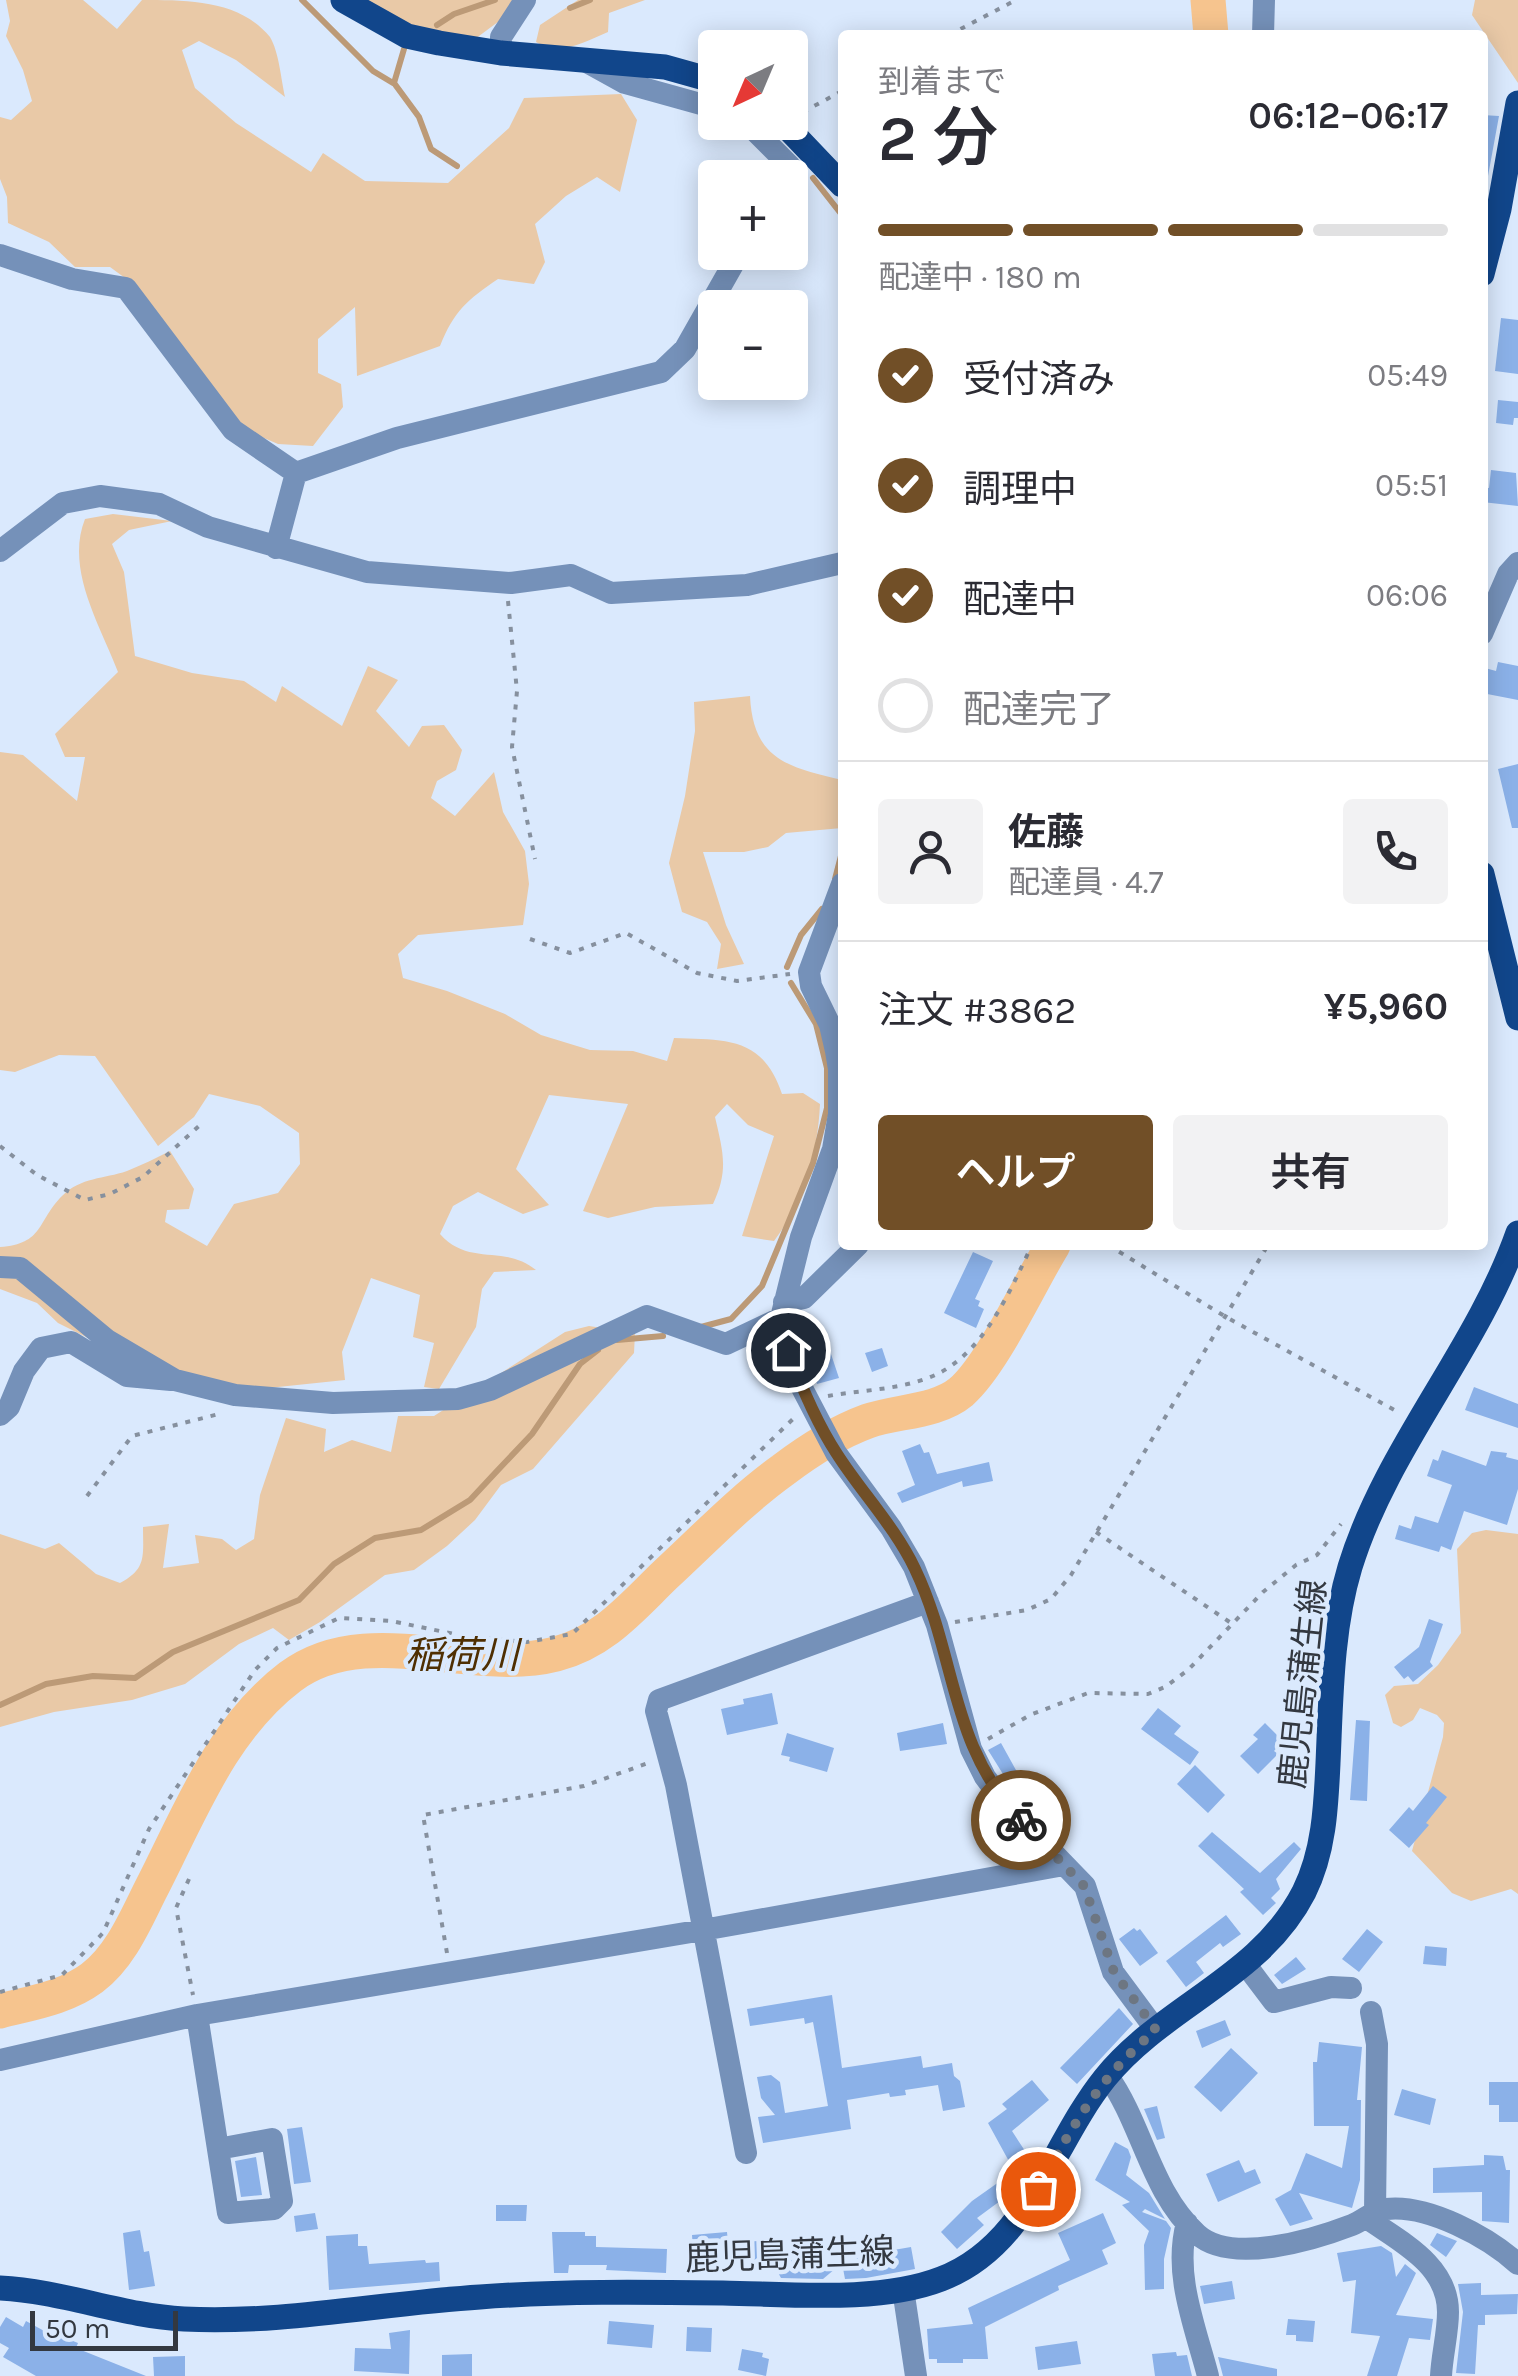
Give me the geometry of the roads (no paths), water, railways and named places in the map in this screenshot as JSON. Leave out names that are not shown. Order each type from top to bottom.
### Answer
[{"type":"main road","points":[[343,0],[407,36],[501,53],[665,68],[698,77]]},
{"type":"main road","points":[[1488,251],[1518,103]]},
{"type":"main road","points":[[799,140],[838,181]]},
{"type":"main road","points":[[1488,898],[1518,1018]]},
{"type":"main road","name":"鹿児島蒲生線","points":[[0,2288],[54,2294],[156,2318],[192,2320],[288,2317],[481,2296],[670,2293],[786,2296],[903,2289],[947,2278],[974,2262],[1029,2203],[1082,2109],[1107,2075],[1156,2030],[1246,1965],[1279,1933],[1307,1887],[1318,1858],[1326,1797],[1334,1654],[1347,1580],[1378,1502],[1491,1294],[1518,1233]]},
{"type":"street","points":[[501,53],[501,37],[524,0]]},
{"type":"street","points":[[1262,30],[1264,0]]},
{"type":"street","points":[[584,60],[626,83],[698,103]]},
{"type":"street","points":[[764,140],[784,160]]},
{"type":"street","points":[[0,254],[72,279],[126,288],[233,430],[296,473]]},
{"type":"street","points":[[296,473],[397,438],[661,372],[685,348],[730,270]]},
{"type":"street","points":[[276,548],[296,473]]},
{"type":"street","points":[[0,551],[63,504],[100,496],[160,504],[208,527],[367,572],[507,583],[572,575],[611,593],[747,585],[838,564]]},
{"type":"street","points":[[1488,620],[1508,574],[1518,563]]},
{"type":"street","points":[[838,895],[809,972],[836,1051],[838,1093]]},
{"type":"street","points":[[838,1119],[782,1310],[788,1350],[836,1453],[891,1528],[914,1567],[937,1625],[971,1748],[1003,1801],[1084,1886],[1114,1972],[1156,2030]]},
{"type":"street","points":[[0,1415],[9,1407],[24,1370],[41,1348],[71,1342],[128,1376],[179,1381],[235,1395],[333,1403],[443,1402],[490,1390],[647,1316],[726,1344],[804,1298],[853,1250]]},
{"type":"street","points":[[0,1267],[20,1268],[107,1340],[179,1381]]},
{"type":"street","points":[[746,2153],[670,1755],[656,1711],[659,1700],[928,1602]]},
{"type":"street","points":[[0,2060],[197,2015],[1064,1864]]},
{"type":"street","points":[[1246,1965],[1274,2002],[1331,1987],[1350,1988]]},
{"type":"street","points":[[1371,2012],[1377,2044],[1371,2216]]},
{"type":"street","points":[[197,2015],[218,2149]]},
{"type":"street","points":[[1107,2075],[1124,2099],[1166,2198],[1200,2238],[1222,2249],[1248,2250],[1334,2232],[1387,2208],[1450,2222],[1502,2250],[1518,2264]]},
{"type":"street","points":[[1371,2216],[1422,2256],[1436,2273],[1448,2309],[1442,2376]]},
{"type":"street","points":[[1187,2224],[1180,2248],[1184,2284],[1208,2376]]},
{"type":"street","points":[[903,2289],[921,2374]]},
{"type":"waterway","points":[[302,0],[373,71],[393,83]]},
{"type":"waterway","points":[[437,25],[454,14],[495,0]]},
{"type":"waterway","points":[[570,8],[590,0]]},
{"type":"waterway","name":"稲荷川","points":[[1208,0],[1211,30]]},
{"type":"waterway","points":[[404,49],[394,83],[419,117],[431,149],[457,166]]},
{"type":"waterway","points":[[813,178],[838,210]]},
{"type":"waterway","points":[[835,879],[838,867]]},
{"type":"waterway","points":[[787,967],[801,935],[822,909]]},
{"type":"waterway","points":[[701,1327],[731,1319],[762,1286],[813,1163],[827,1108],[827,1068],[816,1024],[791,983]]},
{"type":"waterway","name":"稲荷川","points":[[0,2011],[71,1990],[111,1960],[225,1748],[265,1698],[290,1677],[320,1661],[352,1652],[385,1650],[523,1659],[556,1654],[588,1641],[628,1612],[707,1535],[803,1456],[857,1425],[940,1404],[961,1392],[986,1363],[1050,1250]]},
{"type":"waterway","points":[[617,1340],[663,1336]]},
{"type":"waterway","points":[[0,1705],[46,1684],[93,1676],[135,1678],[173,1652],[299,1600],[334,1564],[375,1538],[421,1530],[470,1500],[532,1434],[580,1364],[598,1350]]}]
